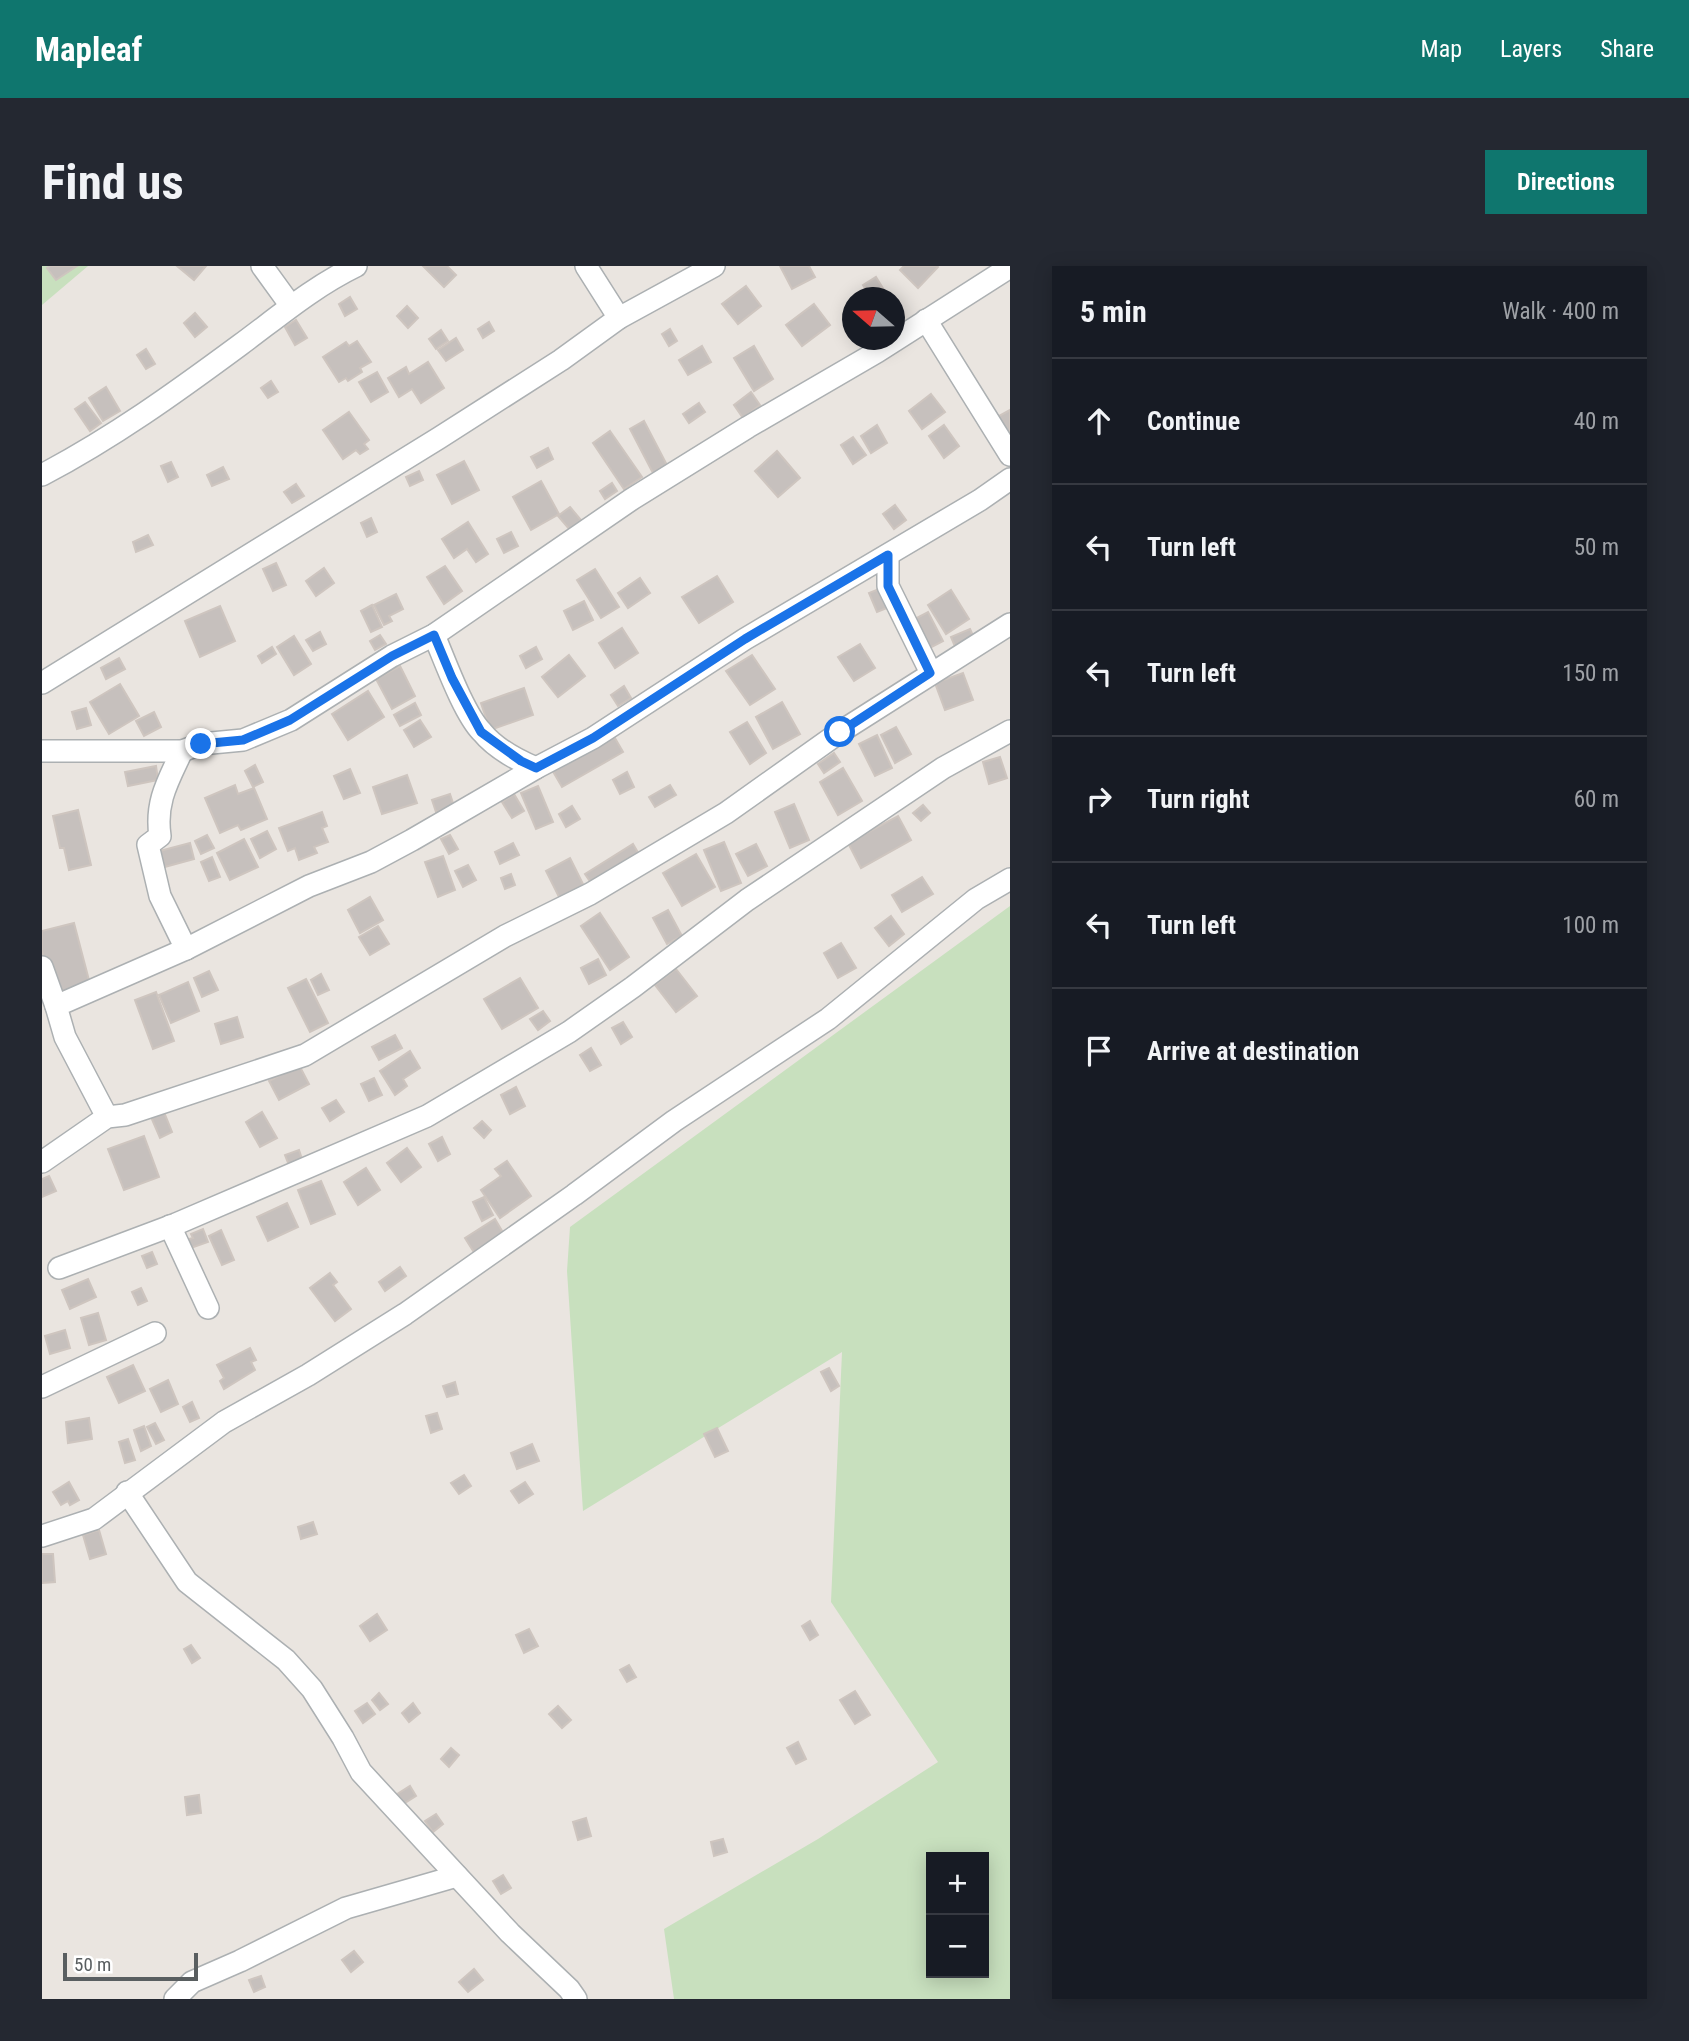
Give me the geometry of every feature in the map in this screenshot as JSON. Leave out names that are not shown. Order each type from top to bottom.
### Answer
[{"type":"street","points":[[262,266],[298,301]]},
{"type":"street","points":[[298,301],[330,266]]},
{"type":"street","points":[[42,475],[89,450],[141,417],[298,301],[356,266]]},
{"type":"street","points":[[586,266],[619,318]]},
{"type":"street","points":[[42,683],[439,438],[561,360],[619,318],[713,266]]},
{"type":"street","points":[[42,751],[182,751],[201,744],[243,740],[290,720],[392,656],[434,635],[632,499],[1010,267]]},
{"type":"street","points":[[926,320],[1010,455]]},
{"type":"street","points":[[56,1006],[186,948],[309,886],[402,846],[593,738],[745,639],[980,500],[1010,479]]},
{"type":"street","points":[[888,555],[888,586],[930,673]]},
{"type":"street","points":[[42,1162],[107,1117],[125,1115],[305,1055],[505,936],[590,894],[726,813],[840,732],[1010,624]]},
{"type":"street","points":[[434,635],[452,678],[481,732],[521,761],[536,768]]},
{"type":"street","points":[[59,1268],[170,1226],[428,1116],[569,1032],[747,900],[943,768],[1010,731]]},
{"type":"street","points":[[182,751],[157,812],[160,836],[148,845],[160,896],[186,948]]},
{"type":"street","points":[[42,1536],[94,1519],[224,1422],[308,1375],[405,1314],[674,1121],[828,1019],[976,900],[1010,879]]},
{"type":"street","points":[[42,967],[65,1037],[107,1117]]},
{"type":"street","points":[[170,1226],[208,1308]]},
{"type":"street","points":[[42,1387],[155,1333]]},
{"type":"street","points":[[127,1492],[187,1582],[286,1660],[312,1689],[361,1772],[510,1933],[569,1989],[576,1999]]},
{"type":"street","points":[[175,1999],[192,1982],[346,1908],[457,1876]]},
{"type":"green space","points":[[42,266],[88,266],[42,305]]},
{"type":"green space","points":[[1010,906],[1010,1999],[674,1999],[664,1929],[818,1839],[938,1762],[831,1602],[842,1352],[583,1511],[567,1271],[570,1227]]},
{"type":"building","points":[[77,266],[56,280],[47,268]]},
{"type":"building","points":[[177,266],[206,266],[194,280]]},
{"type":"building","points":[[423,266],[447,266],[456,275],[444,287]]},
{"type":"building","points":[[780,266],[809,266],[815,277],[792,289]]},
{"type":"building","points":[[904,266],[938,267],[918,288],[900,270]]},
{"type":"building","points":[[876,277],[882,287],[864,287],[863,285]]},
{"type":"building","points":[[746,286],[761,306],[738,324],[722,304]]},
{"type":"building","points":[[350,297],[357,309],[345,316],[339,304]]},
{"type":"building","points":[[814,304],[830,325],[802,346],[786,325]]},
{"type":"building","points":[[407,306],[418,318],[408,328],[397,316]]},
{"type":"building","points":[[195,313],[207,327],[195,337],[184,323]]},
{"type":"building","points":[[296,320],[307,338],[295,345],[285,327]]},
{"type":"building","points":[[489,322],[494,331],[483,338],[478,329]]},
{"type":"building","points":[[670,329],[677,341],[669,346],[662,334]]},
{"type":"building","points":[[441,330],[448,341],[436,349],[429,339]]},
{"type":"building","points":[[456,338],[463,350],[446,361],[438,350]]},
{"type":"building","points":[[357,341],[371,362],[360,368],[362,372],[348,381],[346,378],[339,382],[323,357],[346,342],[349,346]]},
{"type":"building","points":[[702,346],[711,362],[688,375],[679,360]]},
{"type":"building","points":[[754,346],[773,379],[754,391],[734,358]]},
{"type":"building","points":[[146,349],[155,364],[146,369],[137,355]]},
{"type":"building","points":[[428,362],[444,388],[421,403],[412,389],[399,397],[388,378],[406,367],[409,374]]},
{"type":"building","points":[[377,372],[388,392],[371,402],[359,382]]},
{"type":"building","points":[[271,381],[278,392],[268,398],[261,388]]},
{"type":"building","points":[[106,387],[120,411],[103,421],[89,398]]},
{"type":"building","points":[[751,392],[760,405],[743,418],[734,405]]},
{"type":"building","points":[[931,394],[945,412],[922,429],[909,411]]},
{"type":"building","points":[[85,402],[101,423],[90,431],[75,409]]},
{"type":"building","points":[[699,403],[705,412],[689,423],[683,414]]},
{"type":"building","points":[[1010,410],[1010,435],[997,417]]},
{"type":"building","points":[[349,412],[369,440],[364,444],[368,449],[360,454],[356,450],[343,459],[323,430]]},
{"type":"building","points":[[644,421],[667,465],[653,473],[630,429]]},
{"type":"building","points":[[877,425],[887,443],[871,453],[861,436]]},
{"type":"building","points":[[944,425],[959,446],[944,458],[929,436]]},
{"type":"building","points":[[610,431],[642,477],[624,489],[593,443]]},
{"type":"building","points":[[853,437],[866,455],[853,464],[841,445]]},
{"type":"building","points":[[548,448],[553,459],[537,468],[531,457]]},
{"type":"building","points":[[777,451],[800,478],[778,497],[755,471]]},
{"type":"building","points":[[464,461],[479,490],[452,504],[437,475]]},
{"type":"building","points":[[171,462],[178,477],[168,482],[161,466]]},
{"type":"building","points":[[223,467],[229,479],[212,486],[207,475]]},
{"type":"building","points":[[419,471],[423,480],[410,486],[406,477]]},
{"type":"building","points":[[541,481],[559,514],[531,530],[513,497]]},
{"type":"building","points":[[612,483],[617,491],[605,499],[600,491]]},
{"type":"building","points":[[296,484],[304,496],[292,503],[284,492]]},
{"type":"building","points":[[895,505],[906,520],[894,529],[883,514]]},
{"type":"building","points":[[570,507],[581,520],[569,529],[558,516]]},
{"type":"building","points":[[371,518],[377,532],[367,537],[361,523]]},
{"type":"building","points":[[468,522],[488,554],[476,562],[467,549],[454,558],[442,539]]},
{"type":"building","points":[[511,532],[518,546],[504,553],[497,539]]},
{"type":"building","points":[[148,535],[153,545],[136,552],[133,542]]},
{"type":"building","points":[[276,563],[286,585],[273,591],[263,569]]},
{"type":"building","points":[[445,566],[462,591],[444,604],[427,577]]},
{"type":"building","points":[[324,568],[334,583],[316,596],[306,581]]},
{"type":"building","points":[[595,569],[619,607],[601,618],[577,580]]},
{"type":"building","points":[[717,576],[733,602],[699,623],[682,597]]},
{"type":"building","points":[[640,578],[650,593],[628,608],[618,593]]},
{"type":"building","points":[[884,587],[892,606],[877,612],[869,593]]},
{"type":"building","points":[[951,590],[969,619],[946,634],[928,605]]},
{"type":"building","points":[[396,594],[403,609],[389,616],[392,621],[384,625],[374,605]]},
{"type":"building","points":[[584,601],[593,620],[573,630],[564,611]]},
{"type":"building","points":[[372,605],[382,627],[371,632],[361,611]]},
{"type":"building","points":[[220,606],[235,641],[200,657],[185,621]]},
{"type":"building","points":[[928,612],[943,641],[926,650],[911,621]]},
{"type":"building","points":[[622,628],[638,653],[615,668],[599,643]]},
{"type":"building","points":[[970,629],[975,640],[956,649],[951,637]]},
{"type":"building","points":[[320,632],[326,644],[313,651],[306,640]]},
{"type":"building","points":[[380,635],[386,644],[375,650],[370,641]]},
{"type":"building","points":[[294,636],[311,664],[294,675],[277,647]]},
{"type":"building","points":[[860,644],[875,668],[854,681],[838,657]]},
{"type":"building","points":[[272,647],[276,654],[262,663],[258,656]]},
{"type":"building","points":[[536,647],[542,659],[526,668],[520,656]]},
{"type":"building","points":[[569,655],[585,676],[558,697],[542,677]]},
{"type":"building","points":[[752,655],[775,689],[750,705],[726,671]]},
{"type":"building","points":[[119,658],[125,669],[106,679],[101,668]]},
{"type":"building","points":[[400,666],[415,696],[392,709],[376,679]]},
{"type":"building","points":[[963,673],[973,700],[945,710],[935,683]]},
{"type":"building","points":[[120,684],[139,716],[109,734],[90,702]]},
{"type":"building","points":[[624,686],[631,698],[618,706],[611,695]]},
{"type":"building","points":[[524,688],[533,715],[490,730],[481,703]]},
{"type":"building","points":[[368,691],[384,717],[348,740],[332,714]]},
{"type":"building","points":[[782,702],[800,734],[773,749],[756,717]]},
{"type":"building","points":[[415,703],[421,715],[400,726],[394,715]]},
{"type":"building","points":[[86,708],[91,725],[77,729],[72,712]]},
{"type":"building","points":[[154,712],[161,727],[144,736],[136,721]]},
{"type":"building","points":[[420,720],[431,737],[414,747],[404,730]]},
{"type":"building","points":[[747,722],[766,753],[750,764],[730,732]]},
{"type":"building","points":[[896,727],[911,754],[895,763],[881,735]]},
{"type":"building","points":[[612,733],[623,752],[562,787],[551,768]]},
{"type":"building","points":[[877,735],[892,768],[875,776],[859,744]]},
{"type":"building","points":[[834,753],[840,762],[824,773],[818,764]]},
{"type":"building","points":[[1000,757],[1007,778],[989,784],[983,762]]},
{"type":"building","points":[[255,765],[263,782],[253,787],[245,771]]},
{"type":"building","points":[[156,766],[158,780],[128,786],[125,772]]},
{"type":"building","points":[[843,768],[862,801],[838,815],[820,782]]},
{"type":"building","points":[[350,769],[360,793],[344,799],[334,776]]},
{"type":"building","points":[[627,772],[634,787],[620,794],[613,780]]},
{"type":"building","points":[[407,775],[417,803],[382,814],[373,787]]},
{"type":"building","points":[[235,785],[238,794],[254,788],[267,819],[241,830],[238,825],[220,833],[205,798]]},
{"type":"building","points":[[670,785],[676,795],[655,807],[649,797]]},
{"type":"building","points":[[538,786],[553,822],[536,829],[521,793]]},
{"type":"building","points":[[450,794],[454,806],[436,812],[432,800]]},
{"type":"building","points":[[514,794],[524,811],[512,818],[502,802]]},
{"type":"building","points":[[794,804],[809,840],[790,848],[775,812]]},
{"type":"building","points":[[923,805],[930,813],[921,821],[913,813]]},
{"type":"building","points":[[572,806],[580,819],[566,827],[559,814]]},
{"type":"building","points":[[78,810],[91,865],[69,870],[64,848],[60,848],[53,816]]},
{"type":"building","points":[[322,812],[327,826],[322,828],[328,842],[314,847],[317,853],[299,860],[295,848],[288,851],[279,828]]},
{"type":"building","points":[[898,816],[911,840],[861,868],[848,843]]},
{"type":"building","points":[[267,831],[276,849],[260,858],[251,839]]},
{"type":"building","points":[[207,835],[214,848],[201,854],[195,841]]},
{"type":"building","points":[[450,835],[458,849],[449,854],[441,839]]},
{"type":"building","points":[[244,839],[258,867],[230,880],[217,853]]},
{"type":"building","points":[[724,842],[741,883],[721,891],[704,850]]},
{"type":"building","points":[[190,843],[194,859],[161,868],[156,852]]},
{"type":"building","points":[[513,843],[519,855],[500,864],[495,852]]},
{"type":"building","points":[[633,844],[640,856],[593,886],[585,874]]},
{"type":"building","points":[[756,844],[767,866],[748,876],[736,854]]},
{"type":"building","points":[[696,854],[715,887],[682,906],[663,873]]},
{"type":"building","points":[[443,856],[455,890],[438,897],[425,862]]},
{"type":"building","points":[[212,857],[220,877],[209,881],[201,862]]},
{"type":"building","points":[[570,858],[584,886],[560,899],[546,871]]},
{"type":"building","points":[[468,865],[476,880],[463,887],[455,871]]},
{"type":"building","points":[[511,874],[515,885],[505,889],[501,878]]},
{"type":"building","points":[[922,877],[933,894],[902,912],[892,895]]},
{"type":"building","points":[[370,897],[383,920],[360,933],[348,910]]},
{"type":"building","points":[[668,910],[682,936],[667,944],[653,918]]},
{"type":"building","points":[[600,913],[629,957],[610,970],[581,926]]},
{"type":"building","points":[[891,916],[904,934],[889,946],[875,928]]},
{"type":"building","points":[[74,923],[90,984],[53,994],[42,951],[42,931]]},
{"type":"building","points":[[378,926],[389,944],[370,955],[359,937]]},
{"type":"building","points":[[841,943],[856,968],[838,978],[824,953]]},
{"type":"building","points":[[598,959],[606,975],[589,984],[581,968]]},
{"type":"building","points":[[676,969],[697,996],[676,1012],[655,985]]},
{"type":"building","points":[[209,971],[218,990],[202,997],[194,978]]},
{"type":"building","points":[[321,974],[329,990],[318,995],[311,980]]},
{"type":"building","points":[[520,978],[538,1008],[502,1029],[484,999]]},
{"type":"building","points":[[306,979],[328,1023],[310,1032],[288,988]]},
{"type":"building","points":[[188,982],[199,1011],[171,1023],[159,995]]},
{"type":"building","points":[[156,992],[174,1041],[153,1049],[135,1000]]},
{"type":"building","points":[[543,1011],[550,1021],[538,1030],[530,1019]]},
{"type":"building","points":[[237,1017],[243,1037],[221,1044],[215,1024]]},
{"type":"building","points":[[623,1022],[632,1037],[621,1044],[612,1028]]},
{"type":"building","points":[[395,1035],[402,1048],[379,1060],[372,1047]]},
{"type":"building","points":[[591,1048],[601,1065],[590,1071],[580,1055]]},
{"type":"building","points":[[410,1051],[420,1068],[403,1079],[407,1086],[395,1095],[380,1071]]},
{"type":"building","points":[[299,1065],[309,1084],[279,1100],[269,1081]]},
{"type":"building","points":[[374,1078],[382,1095],[369,1101],[361,1084]]},
{"type":"building","points":[[516,1087],[525,1106],[510,1114],[501,1095]]},
{"type":"building","points":[[336,1100],[344,1112],[330,1121],[322,1108]]},
{"type":"building","points":[[164,1112],[172,1132],[160,1138],[151,1117]]},
{"type":"building","points":[[262,1112],[277,1138],[260,1147],[246,1122]]},
{"type":"building","points":[[482,1121],[491,1130],[484,1138],[474,1128]]},
{"type":"building","points":[[144,1136],[159,1177],[124,1190],[108,1149]]},
{"type":"building","points":[[442,1137],[450,1154],[438,1161],[429,1144]]},
{"type":"building","points":[[407,1148],[421,1167],[401,1182],[387,1163]]},
{"type":"building","points":[[299,1150],[303,1162],[290,1168],[285,1155]]},
{"type":"building","points":[[507,1161],[531,1196],[500,1218],[481,1190],[501,1176],[495,1169]]},
{"type":"building","points":[[366,1168],[380,1190],[358,1205],[344,1182]]},
{"type":"building","points":[[49,1176],[56,1191],[42,1197],[42,1179]]},
{"type":"building","points":[[321,1181],[335,1214],[311,1224],[298,1190]]},
{"type":"building","points":[[484,1197],[493,1215],[482,1221],[473,1202]]},
{"type":"building","points":[[287,1203],[298,1227],[268,1241],[257,1217]]},
{"type":"building","points":[[495,1219],[505,1236],[475,1254],[465,1238]]},
{"type":"building","points":[[203,1229],[208,1242],[188,1249],[185,1240],[193,1238],[191,1234]]},
{"type":"building","points":[[221,1230],[234,1260],[222,1265],[209,1236]]},
{"type":"building","points":[[152,1252],[157,1264],[147,1268],[142,1256]]},
{"type":"building","points":[[400,1267],[406,1276],[385,1291],[379,1282]]},
{"type":"building","points":[[330,1273],[337,1282],[333,1285],[351,1309],[335,1321],[310,1288]]},
{"type":"building","points":[[88,1279],[96,1297],[70,1309],[62,1290]]},
{"type":"building","points":[[141,1288],[147,1301],[138,1305],[132,1292]]},
{"type":"building","points":[[98,1313],[106,1340],[89,1345],[81,1318]]},
{"type":"building","points":[[65,1330],[70,1348],[50,1354],[45,1336]]},
{"type":"building","points":[[250,1348],[256,1360],[251,1362],[255,1370],[224,1389],[220,1381],[224,1378],[217,1365]]},
{"type":"building","points":[[133,1365],[145,1391],[119,1403],[107,1377]]},
{"type":"building","points":[[829,1368],[839,1386],[831,1391],[821,1372]]},
{"type":"building","points":[[168,1380],[178,1404],[161,1412],[150,1389]]},
{"type":"building","points":[[455,1382],[458,1394],[447,1397],[443,1386]]},
{"type":"building","points":[[192,1402],[199,1418],[190,1422],[183,1407]]},
{"type":"building","points":[[437,1413],[442,1429],[431,1433],[426,1416]]},
{"type":"building","points":[[89,1418],[92,1439],[68,1443],[66,1422]]},
{"type":"building","points":[[155,1423],[164,1440],[156,1444],[147,1427]]},
{"type":"building","points":[[144,1426],[151,1446],[141,1451],[134,1430]]},
{"type":"building","points":[[717,1428],[728,1451],[715,1457],[704,1434]]},
{"type":"building","points":[[128,1439],[135,1460],[125,1463],[119,1442]]},
{"type":"building","points":[[532,1444],[539,1461],[517,1469],[511,1453]]},
{"type":"building","points":[[464,1475],[471,1486],[459,1494],[451,1483]]},
{"type":"building","points":[[69,1482],[79,1500],[70,1505],[68,1501],[61,1505],[53,1492]]},
{"type":"building","points":[[525,1482],[533,1494],[519,1503],[511,1491]]},
{"type":"building","points":[[313,1522],[317,1534],[301,1539],[298,1527]]},
{"type":"building","points":[[99,1530],[106,1554],[90,1559],[83,1535]]},
{"type":"building","points":[[42,1554],[53,1554],[55,1582],[42,1583]]},
{"type":"building","points":[[377,1614],[387,1630],[370,1641],[360,1626]]},
{"type":"building","points":[[810,1621],[818,1635],[810,1640],[802,1626]]},
{"type":"building","points":[[529,1629],[538,1646],[524,1653],[516,1635]]},
{"type":"building","points":[[191,1645],[200,1658],[192,1663],[184,1649]]},
{"type":"building","points":[[629,1665],[636,1677],[627,1682],[620,1670]]},
{"type":"building","points":[[855,1691],[870,1715],[855,1724],[840,1700]]},
{"type":"building","points":[[379,1693],[388,1704],[380,1710],[372,1700]]},
{"type":"building","points":[[367,1703],[375,1714],[363,1723],[355,1711]]},
{"type":"building","points":[[413,1703],[420,1713],[409,1722],[402,1713]]},
{"type":"building","points":[[558,1706],[571,1720],[562,1728],[549,1714]]},
{"type":"building","points":[[798,1742],[806,1759],[796,1764],[787,1748]]},
{"type":"building","points":[[451,1748],[459,1755],[449,1767],[441,1759]]},
{"type":"building","points":[[410,1786],[416,1796],[400,1806],[394,1796]]},
{"type":"building","points":[[199,1795],[201,1813],[187,1815],[185,1797]]},
{"type":"building","points":[[436,1814],[443,1824],[433,1832],[425,1821]]},
{"type":"building","points":[[586,1818],[591,1836],[578,1840],[573,1822]]},
{"type":"building","points":[[723,1839],[727,1852],[714,1856],[711,1842]]},
{"type":"building","points":[[503,1875],[511,1888],[501,1894],[493,1881]]},
{"type":"building","points":[[354,1951],[363,1962],[351,1972],[342,1960]]},
{"type":"building","points":[[474,1969],[483,1980],[468,1992],[459,1982]]},
{"type":"building","points":[[261,1976],[265,1987],[254,1992],[249,1980]]},
{"type":"route","points":[[201,744],[243,740],[290,720],[392,656],[434,635],[452,678],[481,732],[521,761],[536,768],[593,738],[745,639],[888,555],[888,586],[930,673],[840,732]]}]
